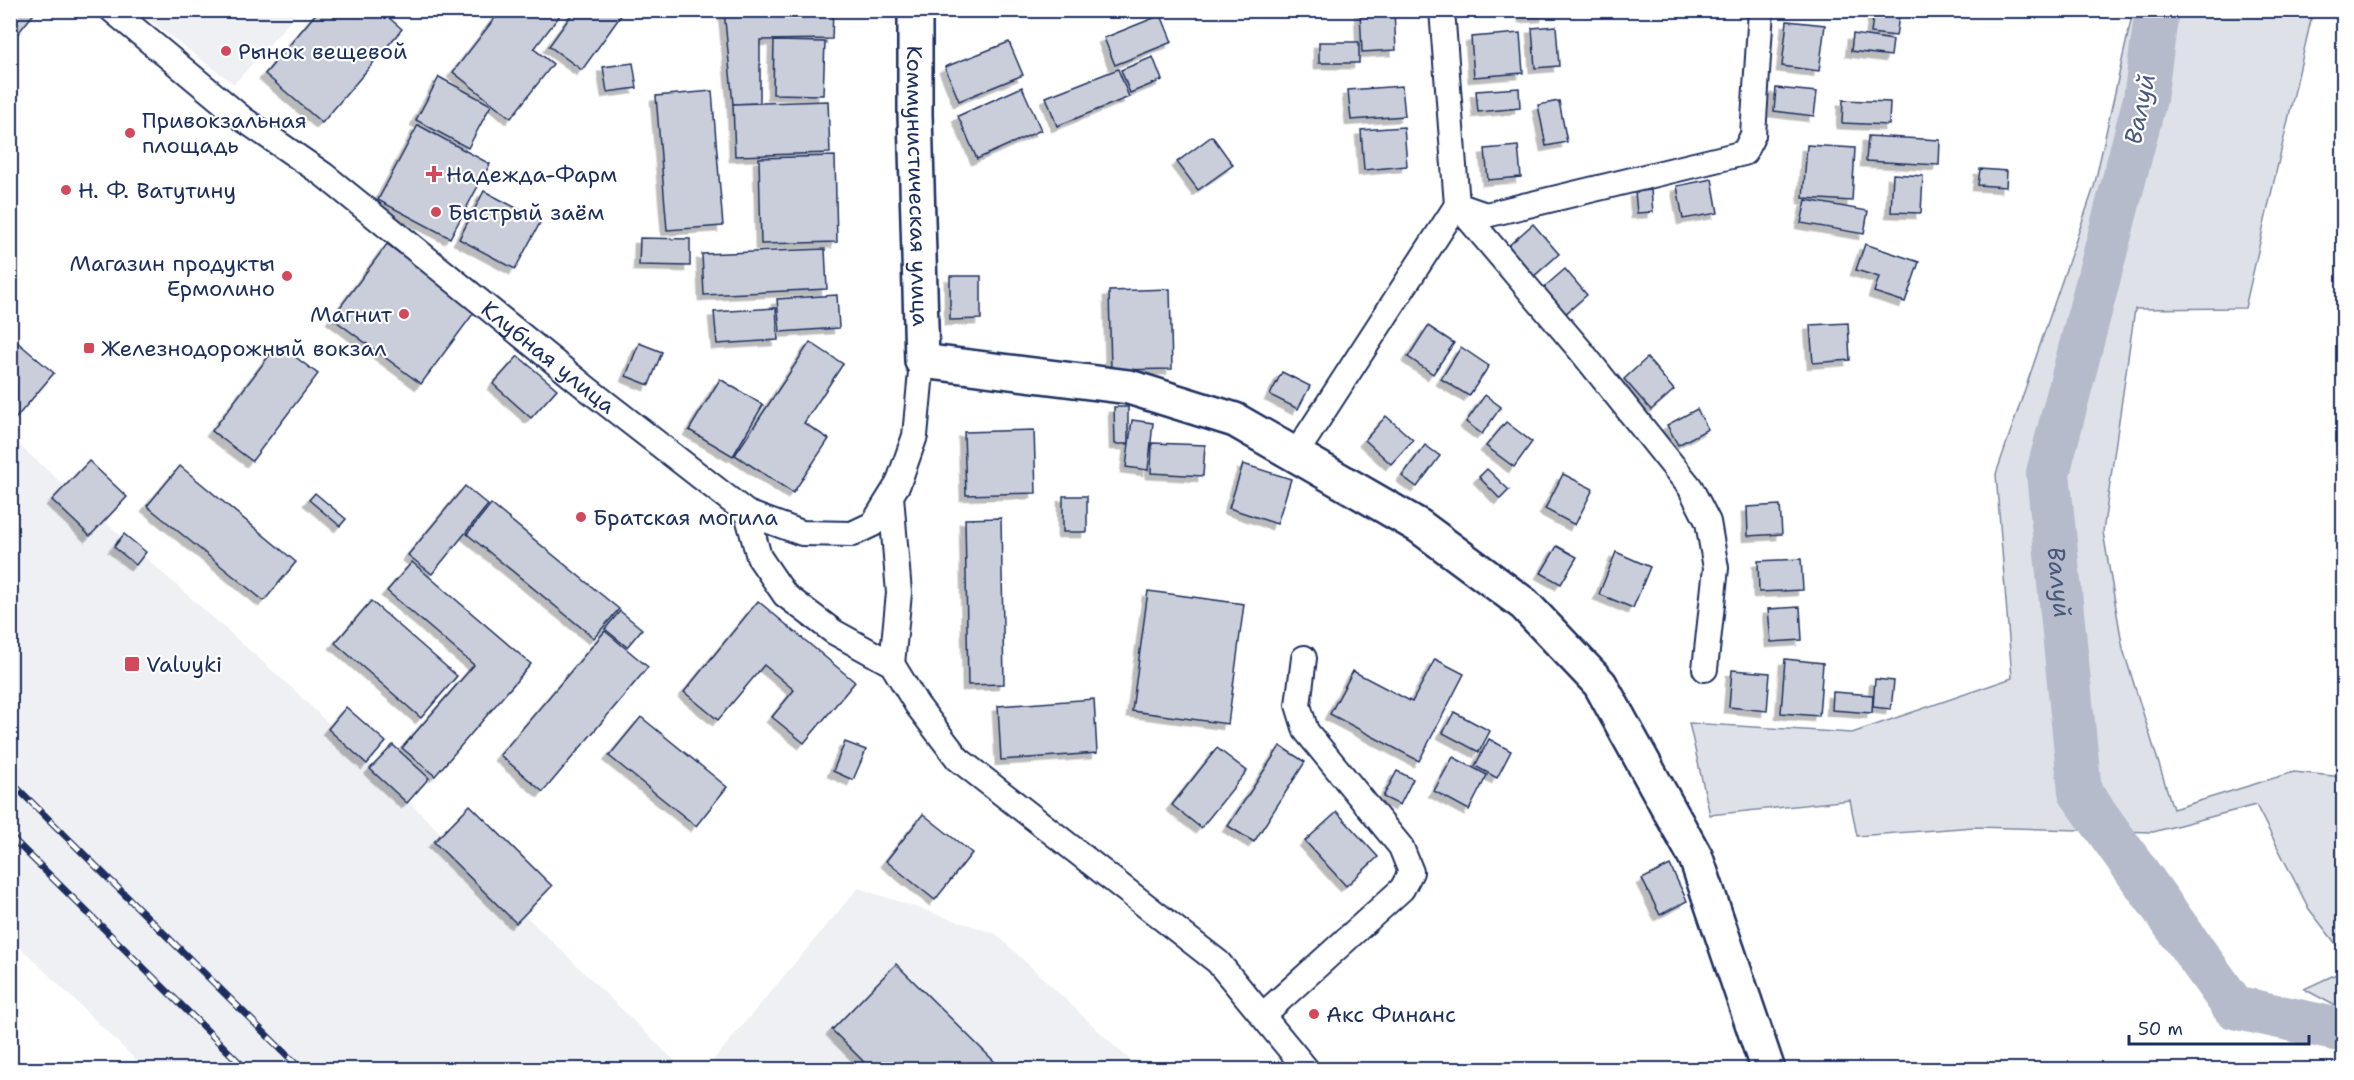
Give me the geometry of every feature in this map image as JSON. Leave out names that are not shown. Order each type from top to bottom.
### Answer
[{"type":"main road","name":"Коммунистическая улица","points":[[915,10],[915,114],[922,361]]},
{"type":"main road","points":[[922,361],[1129,387],[1235,420],[1419,526],[1524,604],[1599,684],[1696,858],[1768,1070]]},
{"type":"street","name":"Клубная улица","points":[[112,10],[243,119],[324,175],[589,390],[747,513],[802,533],[852,534],[873,524],[898,484],[915,436],[922,361]]},
{"type":"street","points":[[1442,10],[1457,205],[1690,487],[1704,513],[1708,522],[1716,568],[1705,669]]},
{"type":"street","points":[[1457,205],[1486,215],[1743,153],[1754,135],[1761,10]]},
{"type":"street","points":[[1295,455],[1457,205]]},
{"type":"street","points":[[891,496],[899,593],[892,664]]},
{"type":"street","points":[[747,513],[759,558],[785,595],[834,632],[892,664],[917,705],[958,759],[1218,962],[1307,1070]]},
{"type":"street","points":[[1263,1016],[1402,889],[1411,872],[1401,848],[1306,731],[1298,705],[1304,658]]},
{"type":"shaded area","name":"Рынок вещевой","points":[[151,10],[299,11],[234,84],[145,17]]},
{"type":"shaded area","points":[[2133,11],[2313,11],[2245,308],[2135,309],[2103,532],[2123,649],[2173,809],[2294,772],[2343,777],[2343,953],[2309,909],[2256,805],[2153,832],[1974,827],[1857,836],[1850,800],[1710,815],[1689,723],[1852,733],[2012,678],[1996,474],[2094,187]]},
{"type":"shaded area","points":[[10,437],[292,688],[683,1069],[145,1069],[11,938]]},
{"type":"shaded area","points":[[858,888],[996,934],[1139,1069],[705,1070]]},
{"type":"shaded area","points":[[2343,971],[2343,1010],[2304,989]]},
{"type":"building","points":[[10,10],[37,10],[10,43]]},
{"type":"building","points":[[319,10],[380,10],[402,29],[322,123],[265,74]]},
{"type":"building","points":[[501,10],[564,10],[534,49],[553,64],[511,118],[453,72]]},
{"type":"building","points":[[575,10],[625,10],[582,70],[549,46]]},
{"type":"building","points":[[724,10],[833,10],[832,39],[760,40],[760,103],[733,104]]},
{"type":"building","points":[[1394,10],[1396,50],[1362,52],[1360,11]]},
{"type":"building","points":[[1523,10],[1546,10],[1546,16],[1524,17]]},
{"type":"building","points":[[1874,10],[1900,10],[1896,36],[1871,33]]},
{"type":"building","points":[[1161,15],[1172,42],[1115,65],[1104,38]]},
{"type":"building","points":[[1787,21],[1825,25],[1819,71],[1782,66]]},
{"type":"building","points":[[1556,26],[1559,66],[1535,68],[1532,28]]},
{"type":"building","points":[[1520,33],[1523,73],[1474,77],[1471,37]]},
{"type":"building","points":[[1853,34],[1893,40],[1891,56],[1851,51]]},
{"type":"building","points":[[774,41],[825,42],[823,95],[773,94]]},
{"type":"building","points":[[1009,42],[1023,75],[959,101],[945,67]]},
{"type":"building","points":[[1319,42],[1359,42],[1359,63],[1319,63]]},
{"type":"building","points":[[1153,57],[1162,80],[1130,93],[1121,70]]},
{"type":"building","points":[[633,63],[637,88],[607,92],[603,67]]},
{"type":"building","points":[[1118,69],[1129,97],[1057,126],[1046,97]]},
{"type":"building","points":[[439,77],[491,105],[468,148],[416,120]]},
{"type":"building","points":[[1402,86],[1405,116],[1351,120],[1348,90]]},
{"type":"building","points":[[1022,87],[1041,130],[977,159],[958,116]]},
{"type":"building","points":[[1519,88],[1520,108],[1478,112],[1476,91]]},
{"type":"building","points":[[1776,88],[1817,92],[1814,116],[1774,111]]},
{"type":"building","points":[[712,91],[723,226],[667,230],[656,96]]},
{"type":"building","points":[[1843,100],[1890,102],[1889,125],[1842,123]]},
{"type":"building","points":[[828,101],[830,153],[735,156],[733,104]]},
{"type":"building","points":[[1559,101],[1567,142],[1546,146],[1538,105]]},
{"type":"building","points":[[418,125],[490,164],[450,238],[378,200]]},
{"type":"building","points":[[1404,127],[1407,166],[1364,170],[1361,130]]},
{"type":"building","points":[[1212,136],[1233,165],[1198,190],[1177,162]]},
{"type":"building","points":[[1868,136],[1940,140],[1939,165],[1866,161]]},
{"type":"building","points":[[1807,145],[1855,148],[1852,201],[1803,198]]},
{"type":"building","points":[[1518,146],[1521,177],[1488,180],[1485,149]]},
{"type":"building","points":[[835,156],[837,242],[761,244],[759,158]]},
{"type":"building","points":[[1980,169],[2007,171],[2006,187],[1978,185]]},
{"type":"building","points":[[1893,174],[1923,176],[1921,213],[1891,212]]},
{"type":"building","points":[[1712,179],[1718,213],[1683,219],[1677,186]]},
{"type":"building","points":[[1651,190],[1653,212],[1637,213],[1635,192]]},
{"type":"building","points":[[484,191],[541,221],[515,269],[459,239]]},
{"type":"building","points":[[1806,200],[1868,211],[1864,234],[1801,223]]},
{"type":"building","points":[[1533,224],[1559,254],[1533,277],[1507,247]]},
{"type":"building","points":[[640,238],[690,239],[690,266],[639,265]]},
{"type":"building","name":"Магнит","points":[[387,244],[476,310],[421,384],[332,318]]},
{"type":"building","points":[[1865,244],[1919,262],[1905,302],[1874,292],[1879,277],[1856,270]]},
{"type":"building","points":[[825,249],[827,289],[704,295],[702,254]]},
{"type":"building","points":[[1565,269],[1587,295],[1565,314],[1543,288]]},
{"type":"building","points":[[950,276],[981,276],[981,319],[950,320]]},
{"type":"building","points":[[1170,289],[1172,369],[1111,370],[1109,291]]},
{"type":"building","points":[[837,295],[839,328],[780,332],[777,299]]},
{"type":"building","points":[[776,308],[778,340],[717,344],[714,312]]},
{"type":"building","points":[[1848,323],[1850,360],[1813,363],[1810,325]]},
{"type":"building","points":[[1428,326],[1454,343],[1433,374],[1408,357]]},
{"type":"building","points":[[10,336],[54,373],[10,425]]},
{"type":"building","points":[[810,342],[843,364],[804,423],[829,439],[793,493],[735,455]]},
{"type":"building","points":[[639,343],[662,352],[649,385],[626,376]]},
{"type":"building","points":[[278,344],[318,374],[252,461],[212,431]]},
{"type":"building","points":[[1461,347],[1489,366],[1469,396],[1441,379]]},
{"type":"building","points":[[518,356],[557,389],[531,418],[493,384]]},
{"type":"building","points":[[1647,358],[1674,390],[1651,410],[1624,379]]},
{"type":"building","points":[[1282,372],[1310,386],[1298,409],[1270,395]]},
{"type":"building","points":[[720,379],[763,405],[733,456],[689,430]]},
{"type":"building","points":[[1485,395],[1501,407],[1482,434],[1466,422]]},
{"type":"building","points":[[1114,407],[1128,407],[1128,444],[1115,444]]},
{"type":"building","points":[[1697,409],[1708,429],[1678,445],[1667,425]]},
{"type":"building","points":[[1386,416],[1413,440],[1391,464],[1365,440]]},
{"type":"building","points":[[1132,420],[1153,423],[1148,470],[1126,467]]},
{"type":"building","points":[[1506,422],[1532,442],[1514,467],[1486,446]]},
{"type":"building","points":[[1034,430],[1036,493],[966,495],[964,432]]},
{"type":"building","points":[[1152,443],[1205,445],[1203,476],[1151,473]]},
{"type":"building","points":[[1425,445],[1440,456],[1417,487],[1402,476]]},
{"type":"building","points":[[89,461],[127,497],[90,536],[52,500]]},
{"type":"building","points":[[1243,464],[1291,479],[1277,524],[1229,508]]},
{"type":"building","points":[[180,466],[296,562],[264,601],[147,506]]},
{"type":"building","points":[[1487,469],[1509,490],[1500,499],[1479,477]]},
{"type":"building","points":[[1563,474],[1593,489],[1575,525],[1545,509]]},
{"type":"building","points":[[465,486],[488,505],[432,574],[408,555]]},
{"type":"building","points":[[315,493],[346,519],[340,526],[309,500]]},
{"type":"building","points":[[1063,496],[1087,496],[1087,532],[1063,532]]},
{"type":"building","points":[[491,504],[619,609],[594,638],[467,534]]},
{"type":"building","points":[[1780,505],[1782,534],[1748,536],[1747,507]]},
{"type":"building","points":[[1001,518],[1004,684],[968,685],[965,519]]},
{"type":"building","points":[[124,534],[146,552],[136,565],[114,547]]},
{"type":"building","points":[[1557,546],[1577,557],[1561,584],[1541,573]]},
{"type":"building","points":[[1616,552],[1650,567],[1633,608],[1599,594]]},
{"type":"building","points":[[1801,559],[1803,590],[1759,592],[1758,561]]},
{"type":"building","points":[[412,562],[531,664],[435,776],[402,748],[474,665],[387,591]]},
{"type":"building","points":[[1148,591],[1244,604],[1228,724],[1132,711]]},
{"type":"building","points":[[371,601],[457,676],[421,718],[335,643]]},
{"type":"building","points":[[758,601],[855,682],[804,743],[772,717],[794,690],[764,665],[718,720],[684,692]]},
{"type":"building","points":[[1800,607],[1802,640],[1771,642],[1768,609]]},
{"type":"building","points":[[620,611],[642,629],[627,647],[605,629]]},
{"type":"building","points":[[605,631],[648,667],[543,792],[500,755]]},
{"type":"building","points":[[1435,659],[1464,674],[1419,761],[1330,714],[1353,671],[1412,702]]},
{"type":"building","points":[[1785,659],[1823,663],[1819,716],[1781,713]]},
{"type":"building","points":[[1732,670],[1770,673],[1767,711],[1729,707]]},
{"type":"building","points":[[1875,679],[1894,681],[1891,709],[1873,707]]},
{"type":"building","points":[[1833,692],[1873,695],[1872,713],[1832,710]]},
{"type":"building","points":[[1094,699],[1097,753],[1001,760],[998,706]]},
{"type":"building","points":[[346,707],[386,742],[367,764],[328,729]]},
{"type":"building","points":[[1454,712],[1490,731],[1479,752],[1443,733]]},
{"type":"building","points":[[641,717],[727,787],[696,826],[609,756]]},
{"type":"building","points":[[1489,739],[1511,751],[1497,778],[1475,766]]},
{"type":"building","points":[[845,742],[866,750],[853,780],[833,771]]},
{"type":"building","points":[[393,745],[429,778],[407,803],[370,769]]},
{"type":"building","points":[[1280,746],[1305,762],[1254,842],[1228,826]]},
{"type":"building","points":[[1217,748],[1247,771],[1201,828],[1172,805]]},
{"type":"building","points":[[1453,757],[1487,775],[1469,810],[1434,791]]},
{"type":"building","points":[[1397,771],[1413,779],[1400,805],[1383,797]]},
{"type":"building","points":[[470,805],[552,886],[516,923],[434,842]]},
{"type":"building","points":[[1337,812],[1378,857],[1346,886],[1305,841]]},
{"type":"building","points":[[923,814],[972,853],[935,900],[886,861]]},
{"type":"building","points":[[1670,865],[1687,901],[1660,915],[1642,879]]},
{"type":"building","points":[[896,964],[1003,1070],[872,1070],[832,1030]]},
{"type":"waterway","name":"Валуй","points":[[2157,10],[2145,99],[2048,473],[2080,792],[2234,1007],[2344,1031]]},
{"type":"railway","points":[[10,781],[302,1070]]},
{"type":"railway","points":[[10,836],[247,1070]]},
{"type":"place","name":"Рынок вещевой","points":[[226,51]]},
{"type":"place","name":"Привокзальная площадь","points":[[130,133]]},
{"type":"place","name":"Надежда-Фарм","points":[[434,174]]},
{"type":"place","name":"Н. Ф. Ватутину","points":[[66,190]]},
{"type":"place","name":"Быстрый заём","points":[[436,212]]},
{"type":"place","name":"Магазин продукты Ермолино","points":[[287,276]]},
{"type":"place","name":"Магнит","points":[[404,314]]},
{"type":"place","name":"Железнодорожный вокзал","points":[[89,348]]},
{"type":"place","name":"Братская могила","points":[[581,517]]},
{"type":"place","name":"Valuyki","points":[[132,664]]},
{"type":"place","name":"Акс Финанс","points":[[1314,1014]]}]
